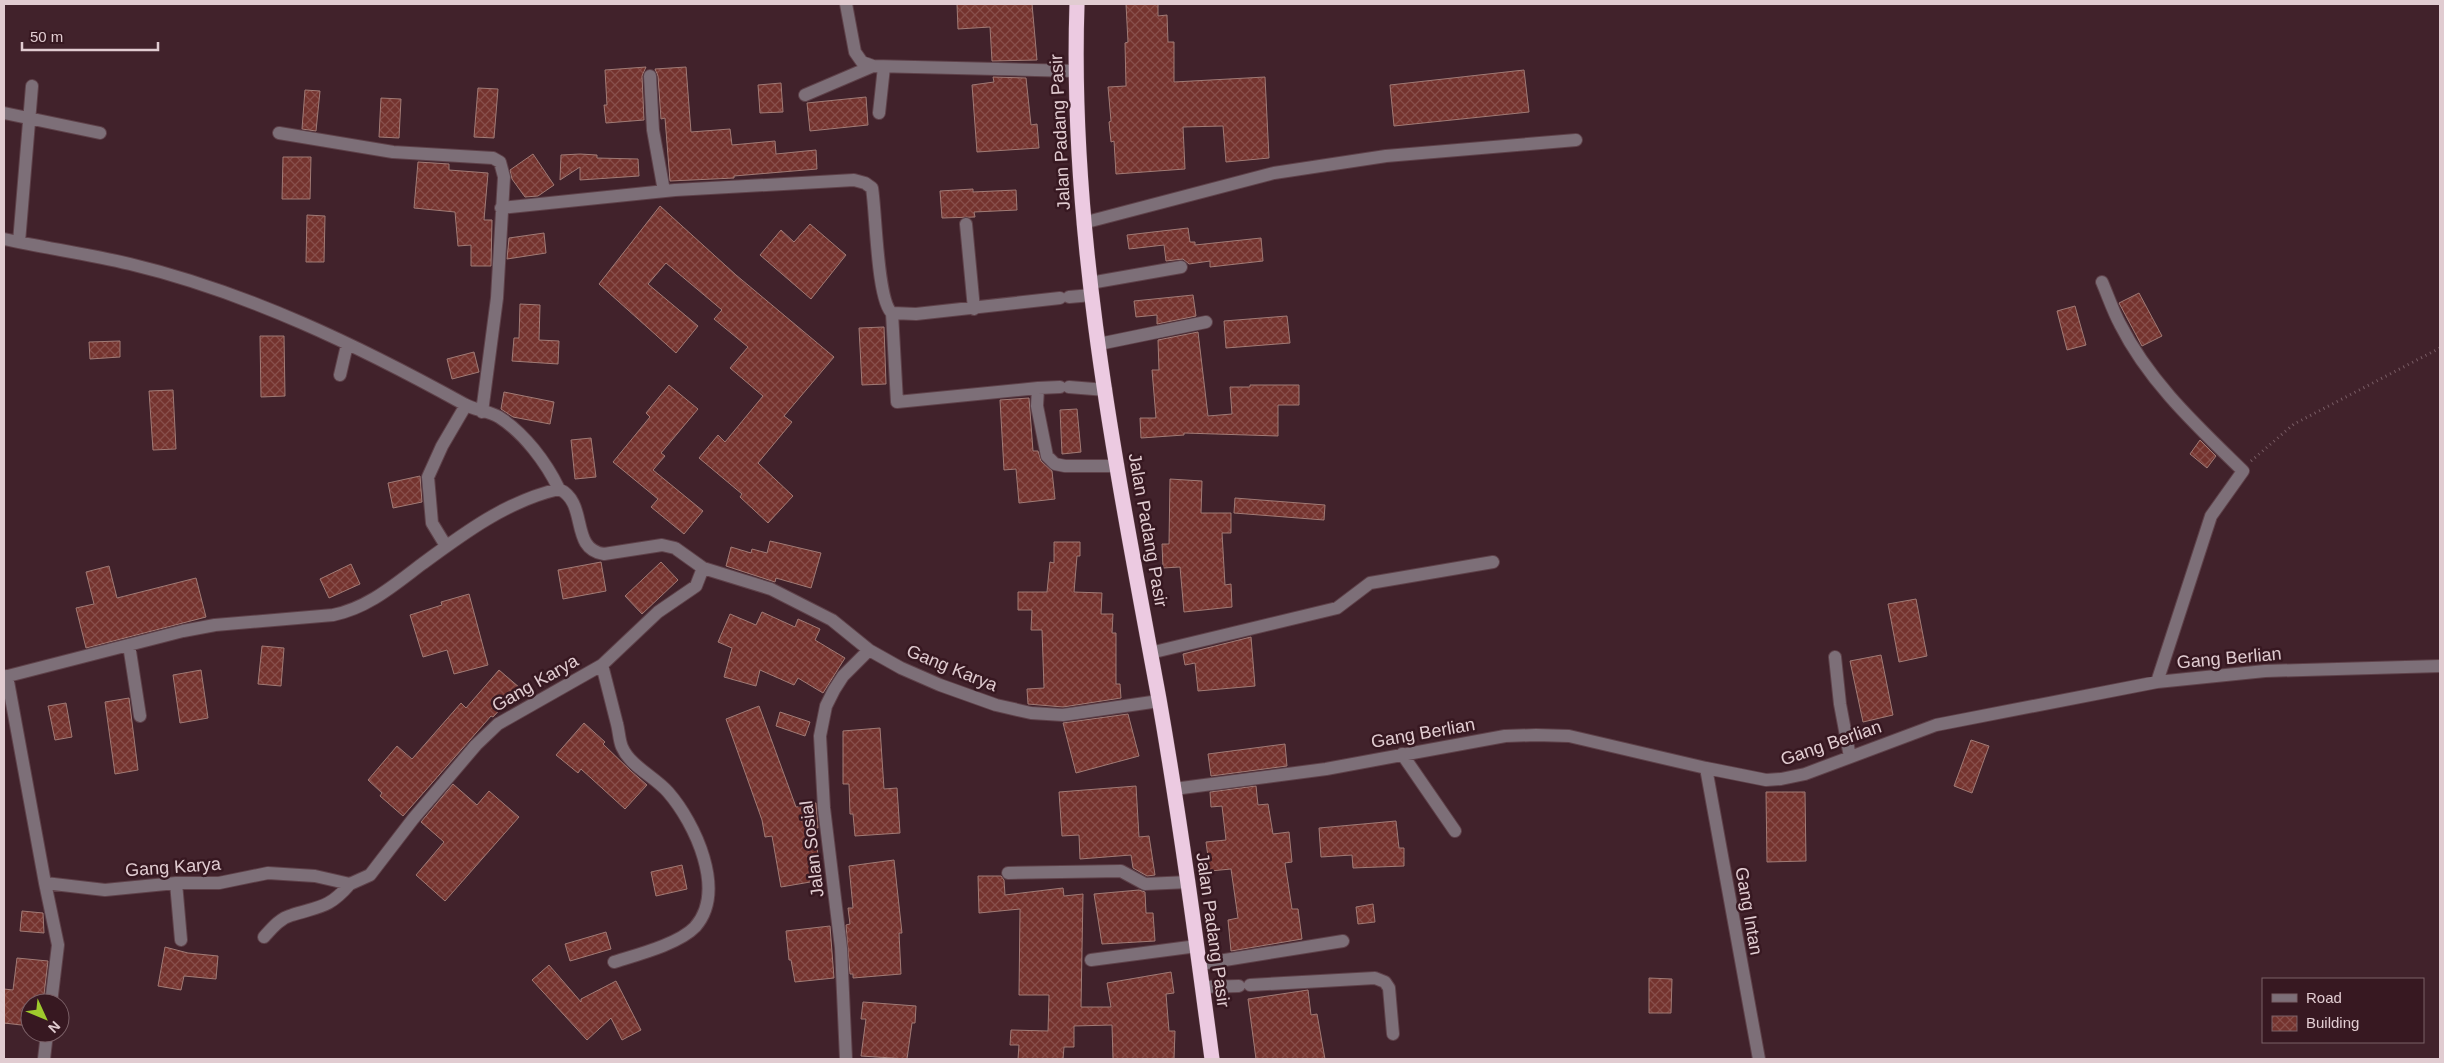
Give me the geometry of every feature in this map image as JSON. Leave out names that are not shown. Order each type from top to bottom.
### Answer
[{"type":"highway","name":"Jalan Padang Pasir","points":[[1077,4],[1074,71],[1083,223],[1091,289],[1118,466],[1189,882],[1212,1059]]},
{"type":"street","points":[[846,4],[855,52],[862,62],[878,67],[1074,71]]},
{"type":"street","points":[[805,95],[878,67]]},
{"type":"street","points":[[878,67],[879,112]]},
{"type":"street","points":[[650,76],[652,130],[664,191]]},
{"type":"street","points":[[19,242],[32,86]]},
{"type":"street","points":[[4,114],[100,132]]},
{"type":"street","points":[[279,133],[393,152],[496,159],[503,167],[497,298],[482,412]]},
{"type":"street","points":[[1083,223],[1283,172],[1386,156],[1576,140]]},
{"type":"street","points":[[501,208],[664,191],[854,180],[866,183],[872,188],[880,274],[886,306],[892,313],[897,402],[1038,388],[1065,387],[1106,390]]},
{"type":"street","points":[[966,224],[974,309]]},
{"type":"street","points":[[4,238],[130,264],[198,284],[254,304],[347,344],[412,375],[466,405],[497,416],[522,437],[550,471],[559,489],[572,498],[585,542],[595,552],[604,554],[662,545],[670,546],[703,568]]},
{"type":"street","points":[[892,313],[916,314],[974,309],[1065,297],[1181,267]]},
{"type":"street","points":[[2102,282],[2120,324],[2150,371],[2186,415],[2243,470],[2211,516],[2157,682]]},
{"type":"street","points":[[1100,344],[1206,322]]},
{"type":"street","points":[[340,375],[347,344]]},
{"type":"street","points":[[1038,388],[1037,406],[1047,456],[1055,464],[1065,466],[1118,466]]},
{"type":"street","points":[[446,546],[432,523],[428,477],[451,429],[466,405]]},
{"type":"street","points":[[52,993],[58,945],[5,677],[215,625],[351,612],[375,599],[446,546],[494,515],[526,499],[559,489]]},
{"type":"street","points":[[1150,652],[1337,608],[1370,583],[1493,562]]},
{"type":"street","name":"Gang Karya","points":[[45,883],[105,890],[176,883],[219,883],[268,873],[315,876],[350,884],[370,875],[413,819],[476,745],[498,724],[602,665],[658,612],[696,586],[703,568],[764,586],[815,611],[845,630],[869,650],[940,684],[1017,710],[1063,715],[1159,701]]},
{"type":"street","points":[[129,645],[140,716]]},
{"type":"street","name":"Jalan Sosial","points":[[846,1059],[841,948],[824,808],[820,736],[826,706],[834,690],[843,676],[869,650]]},
{"type":"street","points":[[1835,657],[1840,704],[1850,757]]},
{"type":"street","points":[[602,665],[622,747],[631,758],[668,792],[688,819],[702,850],[708,879],[707,909],[694,928],[666,945],[614,962]]},
{"type":"street","name":"Gang Berlian","points":[[1174,789],[1271,778],[1505,736],[1569,736],[1706,768],[1766,780],[1781,779],[1805,774],[1936,725],[2157,682],[2265,671],[2440,666]]},
{"type":"street","points":[[1402,754],[1455,831]]},
{"type":"street","name":"Gang Intan","points":[[1706,768],[1759,1059]]},
{"type":"street","points":[[1008,873],[1121,871],[1145,884],[1189,882]]},
{"type":"street","points":[[176,883],[181,940]]},
{"type":"street","points":[[264,936],[279,921],[291,915],[310,912],[336,900],[350,884]]},
{"type":"street","points":[[1200,964],[1343,941]]},
{"type":"street","points":[[1092,960],[1198,946]]},
{"type":"street","points":[[1203,987],[1375,978],[1385,982],[1389,988],[1392,1034]]},
{"type":"street","points":[[44,1059],[46,1043]]},
{"type":"path","points":[[2243,470],[2294,424],[2440,348]]},
{"type":"building","points":[[957,4],[1032,4],[1037,60],[992,61],[990,27],[958,29]]},
{"type":"building","points":[[1126,4],[1158,4],[1158,16],[1167,15],[1168,42],[1174,42],[1174,82],[1265,77],[1269,158],[1226,162],[1223,126],[1183,127],[1185,169],[1116,174],[1114,141],[1111,142],[1109,122],[1111,121],[1108,87],[1126,86],[1125,43],[1128,42]]},
{"type":"building","points":[[646,67],[642,76],[644,120],[606,123],[604,105],[607,105],[605,70]]},
{"type":"building","points":[[686,67],[691,132],[730,129],[732,145],[775,141],[776,154],[816,150],[817,169],[734,176],[734,178],[670,181],[665,118],[661,119],[658,76],[655,69]]},
{"type":"building","points":[[1524,70],[1529,112],[1394,126],[1390,85]]},
{"type":"building","points":[[993,77],[1026,78],[1031,125],[1037,124],[1039,148],[977,152],[972,85],[994,82]]},
{"type":"building","points":[[781,83],[783,112],[760,113],[758,85]]},
{"type":"building","points":[[478,88],[498,89],[494,138],[474,137]]},
{"type":"building","points":[[305,90],[320,91],[316,131],[302,129]]},
{"type":"building","points":[[866,97],[868,125],[810,131],[807,103]]},
{"type":"building","points":[[381,98],[401,99],[399,138],[379,137]]},
{"type":"building","points":[[533,154],[554,185],[538,196],[525,197],[512,179],[510,170]]},
{"type":"building","points":[[561,155],[597,155],[597,158],[638,159],[639,176],[580,180],[580,167],[560,180]]},
{"type":"building","points":[[283,157],[311,157],[310,199],[282,199]]},
{"type":"building","points":[[418,162],[449,164],[449,170],[488,173],[484,220],[492,220],[491,266],[471,266],[471,245],[458,246],[455,212],[414,208]]},
{"type":"building","points":[[973,189],[973,192],[1016,190],[1017,210],[974,212],[975,217],[942,218],[940,191]]},
{"type":"building","points":[[660,206],[736,275],[834,357],[784,416],[792,422],[758,463],[793,496],[768,523],[740,497],[742,494],[699,458],[718,435],[725,442],[763,396],[730,368],[748,347],[714,319],[722,310],[666,263],[648,284],[698,326],[676,353],[599,284]]},
{"type":"building","points":[[307,215],[325,216],[324,262],[306,262]]},
{"type":"building","points":[[810,224],[846,255],[811,299],[760,255],[781,230],[794,242]]},
{"type":"building","points":[[1188,228],[1190,242],[1195,242],[1195,245],[1261,238],[1263,261],[1210,267],[1210,261],[1189,264],[1183,259],[1166,261],[1164,245],[1129,249],[1127,235]]},
{"type":"building","points":[[544,233],[546,253],[507,259],[509,238]]},
{"type":"building","points":[[2139,293],[2162,336],[2142,346],[2119,303]]},
{"type":"building","points":[[1193,295],[1196,316],[1157,324],[1157,315],[1136,317],[1134,301]]},
{"type":"building","points":[[520,304],[540,305],[539,340],[559,341],[558,364],[512,361],[514,338],[519,338]]},
{"type":"building","points":[[2075,306],[2086,345],[2067,350],[2057,311]]},
{"type":"building","points":[[1287,316],[1290,343],[1226,348],[1224,321]]},
{"type":"building","points":[[884,327],[886,384],[862,385],[859,328]]},
{"type":"building","points":[[1198,332],[1208,416],[1232,414],[1230,387],[1299,385],[1299,405],[1278,405],[1278,436],[1184,433],[1184,435],[1141,438],[1140,418],[1156,418],[1152,370],[1159,370],[1158,340]]},
{"type":"building","points":[[260,336],[284,336],[285,396],[261,397]]},
{"type":"building","points":[[120,341],[120,357],[90,359],[89,342]]},
{"type":"building","points":[[474,352],[479,372],[452,379],[447,359]]},
{"type":"building","points":[[669,385],[698,409],[661,453],[665,456],[653,470],[703,511],[684,534],[651,507],[658,499],[613,462],[650,417],[646,413]]},
{"type":"building","points":[[173,390],[176,449],[153,450],[149,391]]},
{"type":"building","points":[[504,392],[554,402],[550,424],[513,417],[501,409]]},
{"type":"building","points":[[1029,398],[1033,451],[1038,451],[1041,461],[1052,471],[1055,499],[1019,503],[1016,469],[1004,470],[1000,400]]},
{"type":"building","points":[[1077,409],[1081,452],[1062,454],[1060,410]]},
{"type":"building","points":[[591,438],[596,477],[575,479],[571,440]]},
{"type":"building","points":[[2200,440],[2216,456],[2207,468],[2190,454]]},
{"type":"building","points":[[420,476],[422,502],[393,508],[388,483]]},
{"type":"building","points":[[1170,479],[1202,481],[1201,513],[1231,513],[1231,533],[1222,533],[1225,585],[1231,584],[1232,607],[1184,612],[1180,567],[1163,568],[1162,544],[1169,544]]},
{"type":"building","points":[[1235,498],[1325,505],[1324,520],[1234,513]]},
{"type":"building","points":[[770,541],[821,553],[811,588],[776,578],[775,582],[726,566],[731,547],[751,553],[752,549],[767,553]]},
{"type":"building","points":[[1054,542],[1080,542],[1080,556],[1077,556],[1074,592],[1102,593],[1101,614],[1113,614],[1112,633],[1116,633],[1116,684],[1120,684],[1121,698],[1063,707],[1028,704],[1027,689],[1044,688],[1042,630],[1031,630],[1032,610],[1018,610],[1018,592],[1047,592],[1050,562],[1054,563]]},
{"type":"building","points":[[601,562],[606,591],[563,599],[558,570]]},
{"type":"building","points":[[661,562],[678,580],[642,614],[625,596]]},
{"type":"building","points":[[351,564],[360,584],[329,598],[320,579]]},
{"type":"building","points":[[109,566],[117,598],[196,578],[206,617],[86,648],[76,608],[94,604],[86,572]]},
{"type":"building","points":[[469,594],[488,665],[454,674],[447,650],[423,657],[410,615],[442,605],[441,602]]},
{"type":"building","points":[[1916,599],[1927,656],[1899,662],[1888,604]]},
{"type":"building","points":[[762,612],[795,627],[798,619],[820,629],[815,640],[845,658],[823,693],[798,678],[794,685],[760,670],[756,686],[724,677],[732,648],[718,642],[730,614],[756,625]]},
{"type":"building","points":[[1251,637],[1255,686],[1198,691],[1195,663],[1185,665],[1183,654]]},
{"type":"building","points":[[262,646],[284,648],[281,686],[258,684]]},
{"type":"building","points":[[1881,655],[1893,715],[1863,722],[1850,661]]},
{"type":"building","points":[[201,670],[208,718],[180,723],[173,675]]},
{"type":"building","points":[[499,670],[520,688],[493,717],[491,716],[403,816],[380,796],[382,793],[368,780],[397,746],[412,759],[461,703],[466,708]]},
{"type":"building","points":[[129,698],[138,770],[115,774],[105,702]]},
{"type":"building","points":[[66,703],[72,737],[55,740],[48,706]]},
{"type":"building","points":[[759,706],[796,807],[816,803],[818,828],[814,829],[822,880],[781,887],[772,836],[765,837],[762,820],[726,719]]},
{"type":"building","points":[[780,712],[810,722],[805,736],[776,726]]},
{"type":"building","points":[[1128,714],[1139,756],[1076,773],[1063,723]]},
{"type":"building","points":[[584,723],[605,742],[603,744],[647,785],[625,809],[581,769],[578,773],[556,755]]},
{"type":"building","points":[[880,728],[884,789],[897,788],[900,833],[855,836],[853,814],[850,814],[849,784],[843,784],[843,731]]},
{"type":"building","points":[[1971,740],[1989,746],[1972,793],[1954,786]]},
{"type":"building","points":[[1285,744],[1287,766],[1211,776],[1208,754]]},
{"type":"building","points":[[453,784],[477,805],[489,791],[519,817],[445,901],[416,875],[444,842],[421,822]]},
{"type":"building","points":[[1136,786],[1139,837],[1149,836],[1155,875],[1147,876],[1133,868],[1131,855],[1080,859],[1079,835],[1062,836],[1059,792]]},
{"type":"building","points":[[1256,786],[1258,805],[1268,804],[1273,834],[1289,832],[1292,862],[1285,863],[1292,909],[1298,909],[1302,939],[1231,951],[1228,920],[1238,918],[1231,869],[1210,871],[1206,842],[1226,840],[1222,806],[1211,807],[1210,792]]},
{"type":"building","points":[[1766,792],[1805,792],[1806,861],[1767,862]]},
{"type":"building","points":[[1396,821],[1399,848],[1404,848],[1404,866],[1353,868],[1352,855],[1321,857],[1319,828]]},
{"type":"building","points":[[894,860],[902,933],[899,933],[901,974],[853,978],[853,974],[850,974],[846,925],[850,924],[848,908],[853,908],[849,866]]},
{"type":"building","points":[[682,865],[687,889],[656,896],[651,872]]},
{"type":"building","points":[[978,876],[1001,876],[1004,880],[1005,895],[1063,888],[1064,896],[1083,894],[1081,1007],[1111,1007],[1107,983],[1171,972],[1174,993],[1166,994],[1169,1031],[1175,1031],[1174,1059],[1113,1059],[1112,1025],[1074,1026],[1074,1047],[1064,1047],[1063,1059],[1018,1059],[1019,1045],[1010,1045],[1011,1030],[1048,1031],[1049,995],[1019,995],[1020,909],[979,913]]},
{"type":"building","points":[[1139,890],[1145,892],[1146,913],[1153,913],[1155,941],[1102,944],[1094,894]]},
{"type":"building","points":[[1373,904],[1375,922],[1358,924],[1356,907]]},
{"type":"building","points":[[22,911],[43,913],[44,933],[20,931]]},
{"type":"building","points":[[830,926],[834,978],[795,982],[791,960],[789,960],[786,931]]},
{"type":"building","points":[[606,932],[611,949],[570,961],[565,944]]},
{"type":"building","points":[[165,947],[188,953],[218,956],[216,979],[184,976],[181,990],[158,986]]},
{"type":"building","points":[[17,958],[48,961],[44,993],[20,993],[20,1025],[4,1023],[4,989],[13,990]]},
{"type":"building","points":[[549,965],[581,1002],[581,999],[616,981],[641,1030],[622,1040],[611,1018],[587,1040],[532,980]]},
{"type":"building","points":[[1649,978],[1672,979],[1671,1013],[1649,1013]]},
{"type":"building","points":[[1308,990],[1311,1015],[1317,1014],[1325,1059],[1256,1059],[1248,999]]},
{"type":"building","points":[[863,1002],[916,1006],[915,1023],[912,1023],[907,1059],[861,1056],[866,1019],[861,1019]]}]
